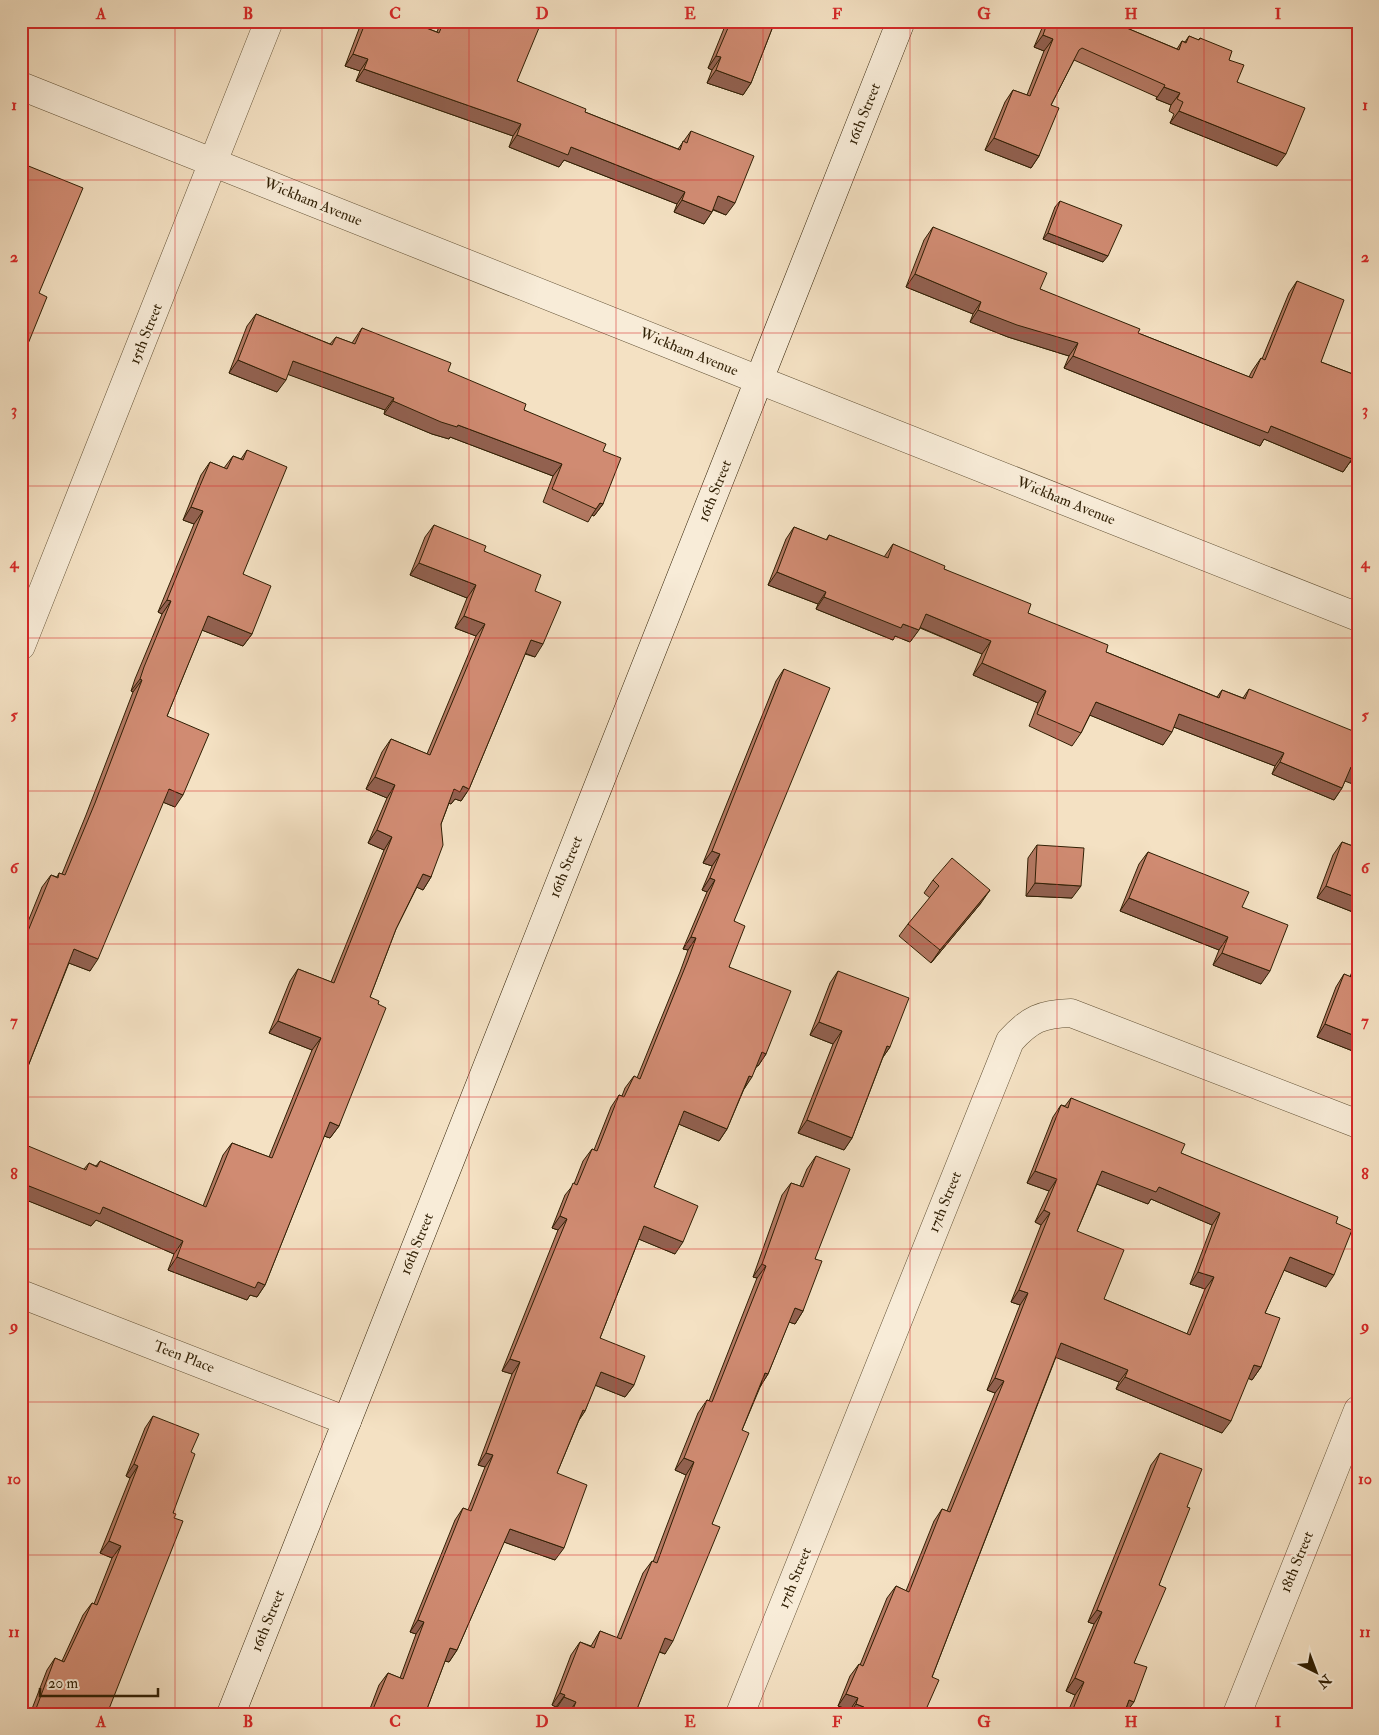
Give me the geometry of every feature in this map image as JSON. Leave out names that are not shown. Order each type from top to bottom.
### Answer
[{"type":"street","name":"15th Street","points":[[21,646],[269,21]]},
{"type":"street","name":"16th Street","points":[[231,1714],[901,21]]},
{"type":"street","name":"Wickham Avenue","points":[[21,86],[1358,617]]},
{"type":"street","name":"17th Street","points":[[740,1714],[1010,1041],[1026,1024],[1047,1014],[1071,1013],[1358,1124]]},
{"type":"street","name":"Teen Place","points":[[21,1294],[347,1421]]},
{"type":"street","name":"18th Street","points":[[1237,1714],[1358,1410]]},
{"type":"building","points":[[366,21],[408,21],[439,33],[444,21],[535,21],[541,23],[517,81],[586,109],[585,112],[680,150],[683,141],[687,143],[691,131],[754,156],[735,203],[718,196],[712,212],[682,200],[685,192],[571,147],[568,155],[517,135],[521,124],[364,69],[368,59],[353,54]]},
{"type":"building","points":[[731,21],[775,21],[751,83],[716,70],[721,57],[716,56]]},
{"type":"building","points":[[1048,21],[1110,21],[1179,50],[1182,41],[1186,43],[1189,36],[1199,40],[1200,38],[1232,51],[1229,60],[1244,65],[1237,82],[1305,108],[1286,154],[1179,111],[1183,102],[1177,99],[1180,93],[1082,48],[1079,50],[1051,105],[1059,108],[1039,156],[994,138],[1013,90],[1030,96],[1053,39],[1043,35]]},
{"type":"building","points":[[21,163],[83,188],[39,293],[47,297],[21,361],[21,204],[23,200],[21,199]]},
{"type":"building","points":[[1060,201],[1122,225],[1108,256],[1048,233]]},
{"type":"building","points":[[933,227],[1047,273],[1040,289],[1140,329],[1138,333],[1252,378],[1261,358],[1265,360],[1297,281],[1344,300],[1321,362],[1358,376],[1358,449],[1356,448],[1352,459],[1271,426],[1268,433],[1073,356],[1078,343],[1017,325],[978,310],[981,302],[915,274]]},
{"type":"building","points":[[256,314],[332,345],[336,337],[355,344],[362,328],[451,363],[448,371],[526,404],[524,410],[606,444],[603,451],[621,458],[603,504],[600,503],[596,509],[552,489],[562,464],[458,425],[457,427],[441,422],[393,401],[394,398],[293,361],[286,380],[238,360]]},
{"type":"building","points":[[247,450],[287,467],[243,574],[271,586],[252,634],[208,616],[167,716],[209,734],[183,795],[169,789],[98,959],[74,949],[21,1084],[21,948],[51,875],[58,878],[59,873],[65,875],[95,803],[142,680],[140,679],[144,667],[171,601],[167,600],[203,511],[191,507],[210,462],[227,469],[233,456],[243,460]]},
{"type":"building","points":[[434,525],[486,546],[484,551],[541,575],[535,591],[561,602],[543,644],[531,640],[469,789],[463,786],[460,792],[454,789],[441,824],[443,845],[431,877],[423,874],[396,929],[370,997],[379,1001],[378,1004],[386,1008],[339,1126],[330,1122],[265,1285],[258,1282],[255,1288],[177,1257],[183,1241],[103,1207],[100,1214],[29,1186],[21,1205],[21,1143],[86,1170],[89,1163],[97,1167],[100,1161],[206,1207],[232,1143],[272,1158],[321,1038],[278,1021],[298,969],[334,983],[392,837],[377,830],[395,785],[375,777],[391,739],[430,755],[485,624],[464,616],[476,585],[419,563]]},
{"type":"building","points":[[794,527],[827,540],[829,535],[888,558],[893,544],[945,566],[944,569],[1031,604],[1028,613],[1108,645],[1106,652],[1219,698],[1222,690],[1245,699],[1249,689],[1358,733],[1358,770],[1351,767],[1342,788],[1280,762],[1284,753],[1179,714],[1172,732],[1096,702],[1081,733],[1037,714],[1046,691],[982,663],[991,641],[926,614],[919,630],[903,624],[901,628],[824,597],[826,592],[777,572]]},
{"type":"building","points":[[784,669],[830,688],[734,921],[745,926],[729,967],[791,991],[766,1054],[762,1052],[752,1077],[749,1076],[727,1129],[684,1111],[654,1187],[698,1206],[683,1242],[644,1226],[600,1338],[645,1356],[634,1385],[601,1372],[585,1411],[583,1410],[557,1473],[587,1485],[564,1548],[510,1529],[457,1650],[450,1648],[425,1714],[371,1714],[388,1673],[403,1679],[424,1622],[418,1620],[463,1508],[471,1511],[493,1455],[486,1453],[520,1362],[510,1359],[567,1219],[560,1216],[573,1183],[577,1185],[592,1149],[597,1151],[619,1095],[624,1097],[634,1076],[640,1079],[688,960],[696,938],[691,937],[715,880],[710,878],[720,854],[712,851]]},
{"type":"building","points":[[1342,842],[1358,848],[1358,898],[1326,886]]},
{"type":"building","points":[[1037,845],[1084,848],[1081,886],[1035,883]]},
{"type":"building","points":[[1148,852],[1249,892],[1242,907],[1288,925],[1270,971],[1222,953],[1228,937],[1129,898]]},
{"type":"building","points":[[952,858],[990,890],[940,950],[908,924],[939,886],[933,880]]},
{"type":"building","points":[[1358,968],[1358,1037],[1325,1024],[1344,974],[1354,978]]},
{"type":"building","points":[[838,971],[909,998],[890,1047],[887,1046],[852,1138],[807,1120],[842,1031],[819,1022]]},
{"type":"building","points":[[1071,1098],[1185,1144],[1181,1153],[1338,1217],[1336,1223],[1352,1230],[1334,1275],[1290,1257],[1265,1313],[1280,1318],[1261,1367],[1254,1365],[1231,1421],[1125,1377],[1128,1370],[1061,1343],[932,1677],[939,1680],[924,1714],[861,1714],[864,1707],[856,1704],[858,1698],[846,1694],[859,1664],[863,1666],[896,1586],[909,1592],[942,1509],[950,1512],[1004,1381],[995,1378],[1028,1293],[1019,1290],[1050,1213],[1044,1210],[1057,1179],[1035,1171],[1061,1105],[1068,1108]],"holes":[[[1102,1171],[1156,1192],[1159,1187],[1220,1213],[1198,1272],[1214,1277],[1190,1335],[1104,1299],[1124,1250],[1077,1231]]]},
{"type":"building","points":[[816,1156],[850,1169],[815,1259],[822,1261],[803,1311],[795,1308],[768,1374],[765,1373],[742,1430],[749,1433],[712,1524],[720,1527],[673,1641],[665,1638],[635,1714],[626,1711],[625,1714],[571,1714],[576,1702],[564,1697],[565,1695],[560,1693],[580,1642],[594,1648],[600,1631],[621,1639],[652,1561],[657,1563],[694,1462],[684,1458],[707,1400],[712,1402],[766,1266],[762,1264],[791,1183],[803,1187]]},
{"type":"building","points":[[153,1416],[199,1434],[191,1452],[195,1454],[173,1513],[176,1514],[174,1518],[183,1521],[107,1714],[34,1714],[55,1658],[64,1662],[92,1603],[97,1605],[121,1546],[109,1541],[138,1466],[134,1464]]},
{"type":"building","points":[[1160,1453],[1202,1469],[1187,1507],[1190,1508],[1159,1585],[1166,1588],[1134,1663],[1147,1667],[1134,1702],[1129,1700],[1124,1714],[1071,1714],[1084,1682],[1075,1678],[1102,1612],[1097,1610]]}]
